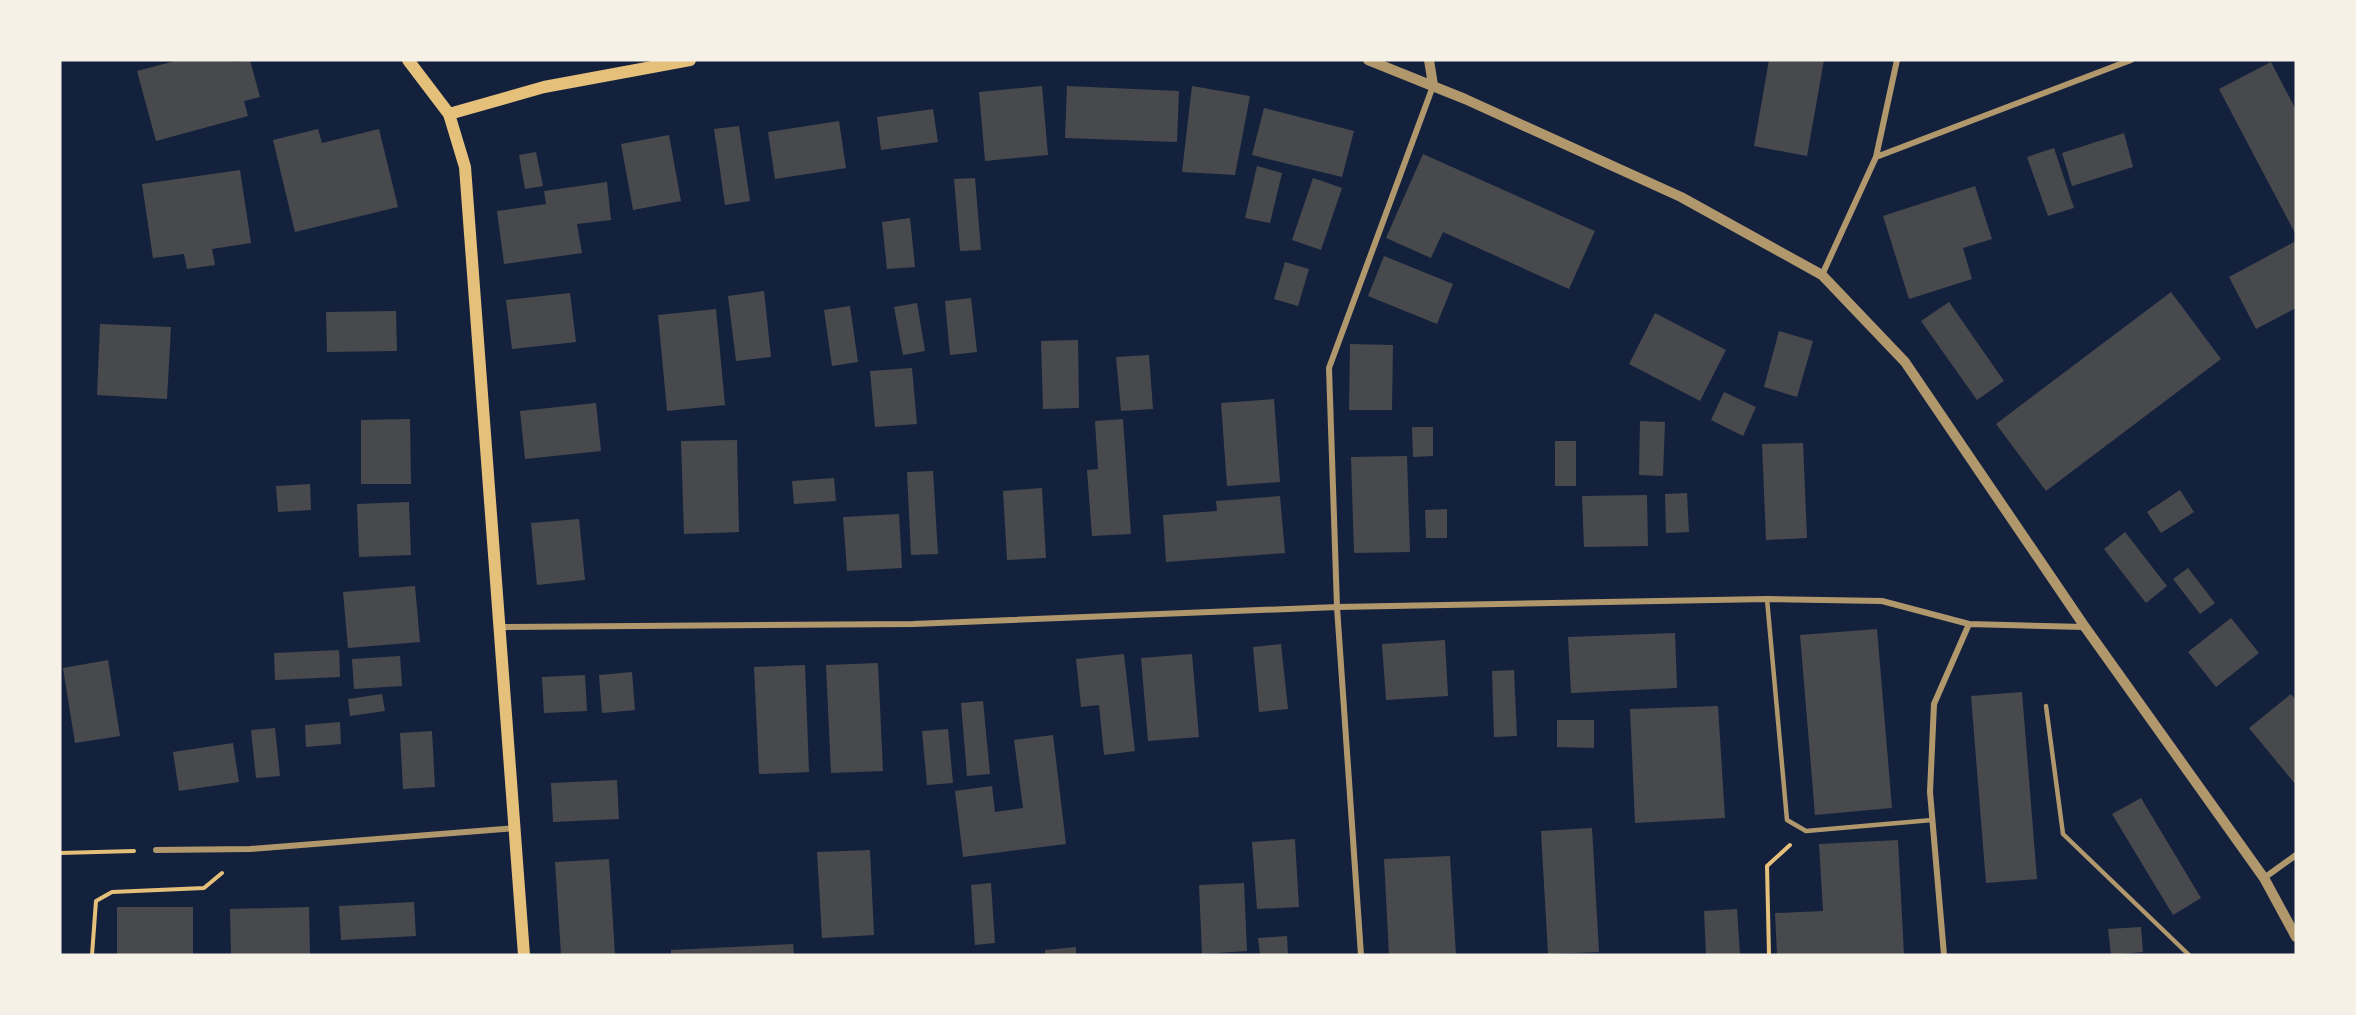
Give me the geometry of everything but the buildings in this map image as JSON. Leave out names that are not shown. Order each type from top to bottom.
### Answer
[{"type":"main road","points":[[408,60],[449,114],[465,167],[524,955]]},
{"type":"main road","points":[[449,114],[544,87],[690,60]]},
{"type":"street","points":[[1368,60],[1433,85],[1681,196],[1822,275],[1905,362],[2085,627],[2264,878],[2296,937]]},
{"type":"street","points":[[1361,955],[1337,607],[1329,368],[1433,85],[1430,60]]},
{"type":"street","points":[[1822,275],[1876,157],[1897,60]]},
{"type":"street","points":[[1876,157],[2131,60]]},
{"type":"street","points":[[501,627],[913,624],[1337,607],[1767,599],[1882,601],[1969,624],[2085,627]]},
{"type":"street","points":[[1944,955],[1930,792],[1934,704],[1969,624]]},
{"type":"street","points":[[156,850],[250,849],[515,828]]},
{"type":"street","points":[[2264,878],[2296,855]]},
{"type":"lane","points":[[1767,599],[1787,820],[1806,831],[1932,820]]},
{"type":"lane","points":[[2046,706],[2062,834],[2189,955]]},
{"type":"path","points":[[1769,955],[1767,866],[1806,831]]},
{"type":"path","points":[[92,955],[96,901],[112,892],[204,888],[250,849]]},
{"type":"path","points":[[60,853],[156,850]]}]
